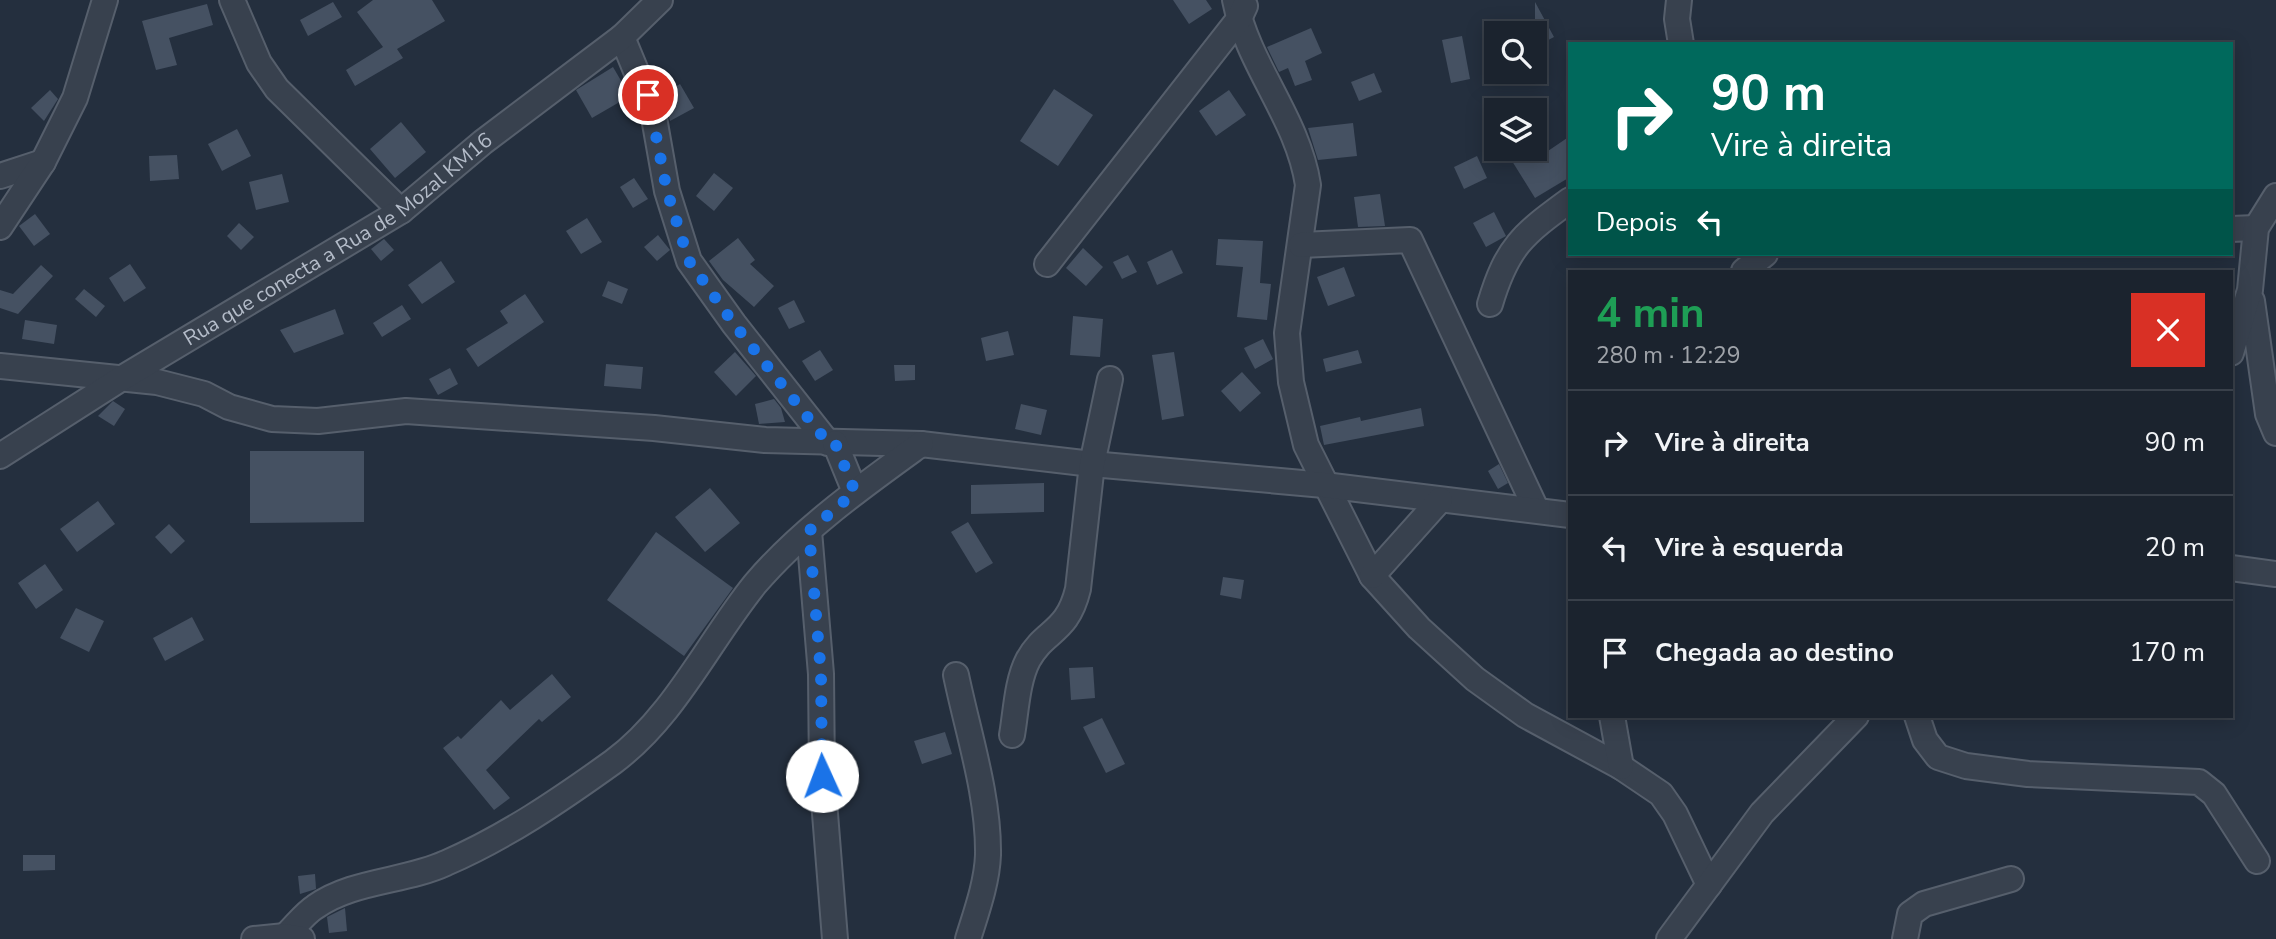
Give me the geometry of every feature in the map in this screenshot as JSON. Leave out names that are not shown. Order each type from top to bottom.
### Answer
[{"type":"street","points":[[0,227],[43,162],[75,97],[105,0]]},
{"type":"street","points":[[232,0],[259,63],[277,89],[401,211]]},
{"type":"street","points":[[1679,0],[1681,42]]},
{"type":"street","name":"Rua que conecta a Rua de Mozal KM16","points":[[0,456],[120,380],[401,211],[483,142],[622,37],[648,5]]},
{"type":"street","points":[[1241,6],[1298,145],[1308,185],[1301,245],[1290,294],[1287,333],[1291,382],[1306,445],[1372,576],[1419,628],[1475,679],[1525,715],[1621,768],[1661,794],[1675,814],[1709,886]]},
{"type":"street","points":[[1047,264],[1241,6]]},
{"type":"street","points":[[622,37],[653,112],[667,191],[689,261],[734,324],[832,443],[855,492]]},
{"type":"street","points":[[0,176],[43,162]]},
{"type":"street","points":[[2276,197],[2243,229],[2268,414],[2276,433]]},
{"type":"street","points":[[1490,304],[1501,268],[1517,242],[1568,202]]},
{"type":"street","points":[[1301,245],[1410,240],[1536,509]]},
{"type":"street","points":[[1745,270],[1763,256]]},
{"type":"street","points":[[2233,347],[2250,290]]},
{"type":"street","points":[[0,366],[158,382],[204,394],[229,407],[272,419],[318,421],[406,411],[832,443],[921,444],[1092,464],[1324,485],[1568,515]]},
{"type":"street","points":[[1012,735],[1028,660],[1062,627],[1073,610],[1078,589],[1092,464],[1110,379]]},
{"type":"street","points":[[254,939],[294,938],[315,907],[343,893],[442,865],[507,835],[616,760],[687,682],[723,625],[758,582],[809,531],[855,492],[921,444]]},
{"type":"street","points":[[1372,576],[1440,500]]},
{"type":"street","points":[[809,531],[821,674],[822,776],[835,939]]},
{"type":"street","points":[[2233,568],[2276,574]]},
{"type":"street","points":[[956,675],[982,803],[988,856],[979,904],[968,939]]},
{"type":"street","points":[[1612,718],[1621,768]]},
{"type":"street","points":[[1669,939],[1762,813],[1854,718]]},
{"type":"street","points":[[1918,718],[1925,740],[1938,757],[1966,766],[2028,774],[2199,782],[2214,794],[2257,861]]},
{"type":"street","points":[[1905,939],[1910,914],[1924,904],[2011,879]]},
{"type":"building","points":[[373,0],[432,0],[445,21],[397,49],[403,58],[355,86],[346,70],[383,47],[357,12]]},
{"type":"building","points":[[1173,0],[1206,0],[1212,9],[1189,24]]},
{"type":"building","points":[[333,2],[342,17],[308,36],[300,20]]},
{"type":"building","points":[[1535,2],[1545,21],[1535,20]]},
{"type":"building","points":[[207,4],[213,25],[169,38],[177,65],[156,70],[142,21]]},
{"type":"building","points":[[1547,24],[1554,37],[1547,41]]},
{"type":"building","points":[[1311,28],[1322,53],[1305,61],[1312,80],[1295,86],[1288,68],[1279,72],[1267,47]]},
{"type":"building","points":[[1462,36],[1470,79],[1451,83],[1442,40]]},
{"type":"building","points":[[613,67],[630,96],[592,118],[576,90]]},
{"type":"building","points":[[1374,73],[1382,92],[1359,101],[1351,82]]},
{"type":"building","points":[[680,84],[694,108],[670,121],[662,95]]},
{"type":"building","points":[[1054,89],[1093,115],[1058,166],[1020,141]]},
{"type":"building","points":[[50,90],[58,99],[44,121],[31,108]]},
{"type":"building","points":[[1229,90],[1246,115],[1216,136],[1199,111]]},
{"type":"building","points":[[401,122],[426,152],[395,178],[370,149]]},
{"type":"building","points":[[1353,123],[1357,156],[1318,160],[1308,128]]},
{"type":"building","points":[[237,129],[251,156],[222,171],[208,144]]},
{"type":"building","points":[[1568,137],[1568,178],[1535,198],[1512,161],[1547,161],[1547,149]]},
{"type":"building","points":[[177,155],[179,179],[150,181],[149,156]]},
{"type":"building","points":[[1477,156],[1487,178],[1464,189],[1454,167]]},
{"type":"building","points":[[714,173],[733,188],[714,211],[696,196]]},
{"type":"building","points":[[282,174],[289,202],[256,210],[249,182]]},
{"type":"building","points":[[634,178],[648,199],[633,208],[620,187]]},
{"type":"building","points":[[1380,194],[1385,226],[1358,227],[1354,197]]},
{"type":"building","points":[[1494,212],[1506,236],[1486,247],[1473,223]]},
{"type":"building","points":[[35,214],[50,234],[34,246],[19,226]]},
{"type":"building","points":[[587,218],[602,242],[581,254],[566,231]]},
{"type":"building","points":[[239,223],[254,237],[241,250],[227,236]]},
{"type":"building","points":[[658,235],[670,250],[657,261],[644,247]]},
{"type":"building","points":[[738,238],[755,260],[750,264],[774,286],[754,307],[723,280],[709,261]]},
{"type":"building","points":[[384,239],[394,250],[381,261],[371,249]]},
{"type":"building","points":[[1218,239],[1263,241],[1260,283],[1271,284],[1267,320],[1237,317],[1243,267],[1216,265]]},
{"type":"building","points":[[1083,248],[1103,267],[1086,286],[1066,268]]},
{"type":"building","points":[[1172,250],[1183,273],[1157,285],[1147,262]]},
{"type":"building","points":[[1128,255],[1137,272],[1122,279],[1113,262]]},
{"type":"building","points":[[441,261],[455,282],[422,304],[408,285]]},
{"type":"building","points":[[130,264],[146,288],[124,302],[109,278]]},
{"type":"building","points":[[41,265],[53,276],[18,314],[0,308],[0,290],[13,294]]},
{"type":"building","points":[[1344,267],[1355,296],[1328,306],[1317,277]]},
{"type":"building","points":[[608,281],[628,289],[622,304],[602,296]]},
{"type":"building","points":[[84,289],[105,306],[96,317],[75,299]]},
{"type":"building","points":[[525,294],[544,322],[478,367],[466,349],[508,323],[500,311]]},
{"type":"building","points":[[794,300],[805,322],[789,329],[778,308]]},
{"type":"building","points":[[402,305],[411,319],[382,337],[373,323]]},
{"type":"building","points":[[335,309],[344,334],[294,353],[280,330]]},
{"type":"building","points":[[1073,316],[1103,319],[1100,357],[1070,355]]},
{"type":"building","points":[[25,320],[57,325],[54,344],[22,339]]},
{"type":"building","points":[[1008,331],[1014,355],[986,361],[981,338]]},
{"type":"building","points":[[1263,339],[1273,359],[1255,369],[1244,348]]},
{"type":"building","points":[[820,350],[833,370],[815,381],[802,361]]},
{"type":"building","points":[[1358,350],[1362,363],[1326,372],[1323,359]]},
{"type":"building","points":[[735,352],[756,376],[736,396],[714,372]]},
{"type":"building","points":[[1174,352],[1184,416],[1162,420],[1152,355]]},
{"type":"building","points":[[606,364],[643,367],[641,389],[604,386]]},
{"type":"building","points":[[894,365],[915,365],[915,380],[895,381]]},
{"type":"building","points":[[450,368],[458,384],[438,395],[429,379]]},
{"type":"building","points":[[1242,372],[1261,393],[1240,412],[1221,391]]},
{"type":"building","points":[[774,399],[781,408],[785,422],[759,424],[755,404]]},
{"type":"building","points":[[113,401],[125,409],[114,426],[98,416]]},
{"type":"building","points":[[1021,404],[1047,410],[1041,435],[1015,429]]},
{"type":"building","points":[[1421,408],[1424,426],[1324,445],[1320,426],[1360,417],[1361,421]]},
{"type":"building","points":[[250,451],[364,451],[364,522],[250,523]]},
{"type":"building","points":[[1499,464],[1508,483],[1498,489],[1488,471]]},
{"type":"building","points":[[1044,483],[1044,512],[971,514],[971,485]]},
{"type":"building","points":[[710,488],[740,523],[705,552],[675,517]]},
{"type":"building","points":[[98,501],[115,524],[77,552],[60,529]]},
{"type":"building","points":[[968,522],[993,563],[976,573],[951,532]]},
{"type":"building","points":[[169,524],[185,541],[171,554],[155,537]]},
{"type":"building","points":[[656,532],[733,588],[684,656],[607,600]]},
{"type":"building","points":[[45,564],[63,590],[36,609],[18,583]]},
{"type":"building","points":[[1223,577],[1244,580],[1241,599],[1220,595]]},
{"type":"building","points":[[76,608],[104,621],[89,652],[60,638]]},
{"type":"building","points":[[192,617],[204,640],[165,661],[153,638]]},
{"type":"building","points":[[1093,667],[1095,698],[1071,700],[1069,668]]},
{"type":"building","points":[[552,674],[571,697],[542,722],[539,719],[486,770],[510,798],[494,810],[443,748],[458,736],[461,739],[501,700],[510,710]]},
{"type":"building","points":[[1102,718],[1125,764],[1106,773],[1083,727]]},
{"type":"building","points":[[945,732],[952,754],[922,764],[914,741]]},
{"type":"building","points":[[23,855],[55,855],[55,870],[23,871]]},
{"type":"building","points":[[315,874],[316,889],[300,894],[298,876]]},
{"type":"building","points":[[345,908],[347,931],[329,933],[327,917]]},
{"type":"route","points":[[648,95],[667,191],[689,261],[734,324],[828,443],[835,443],[855,492],[809,531],[821,674],[819,697],[822,776]]}]
